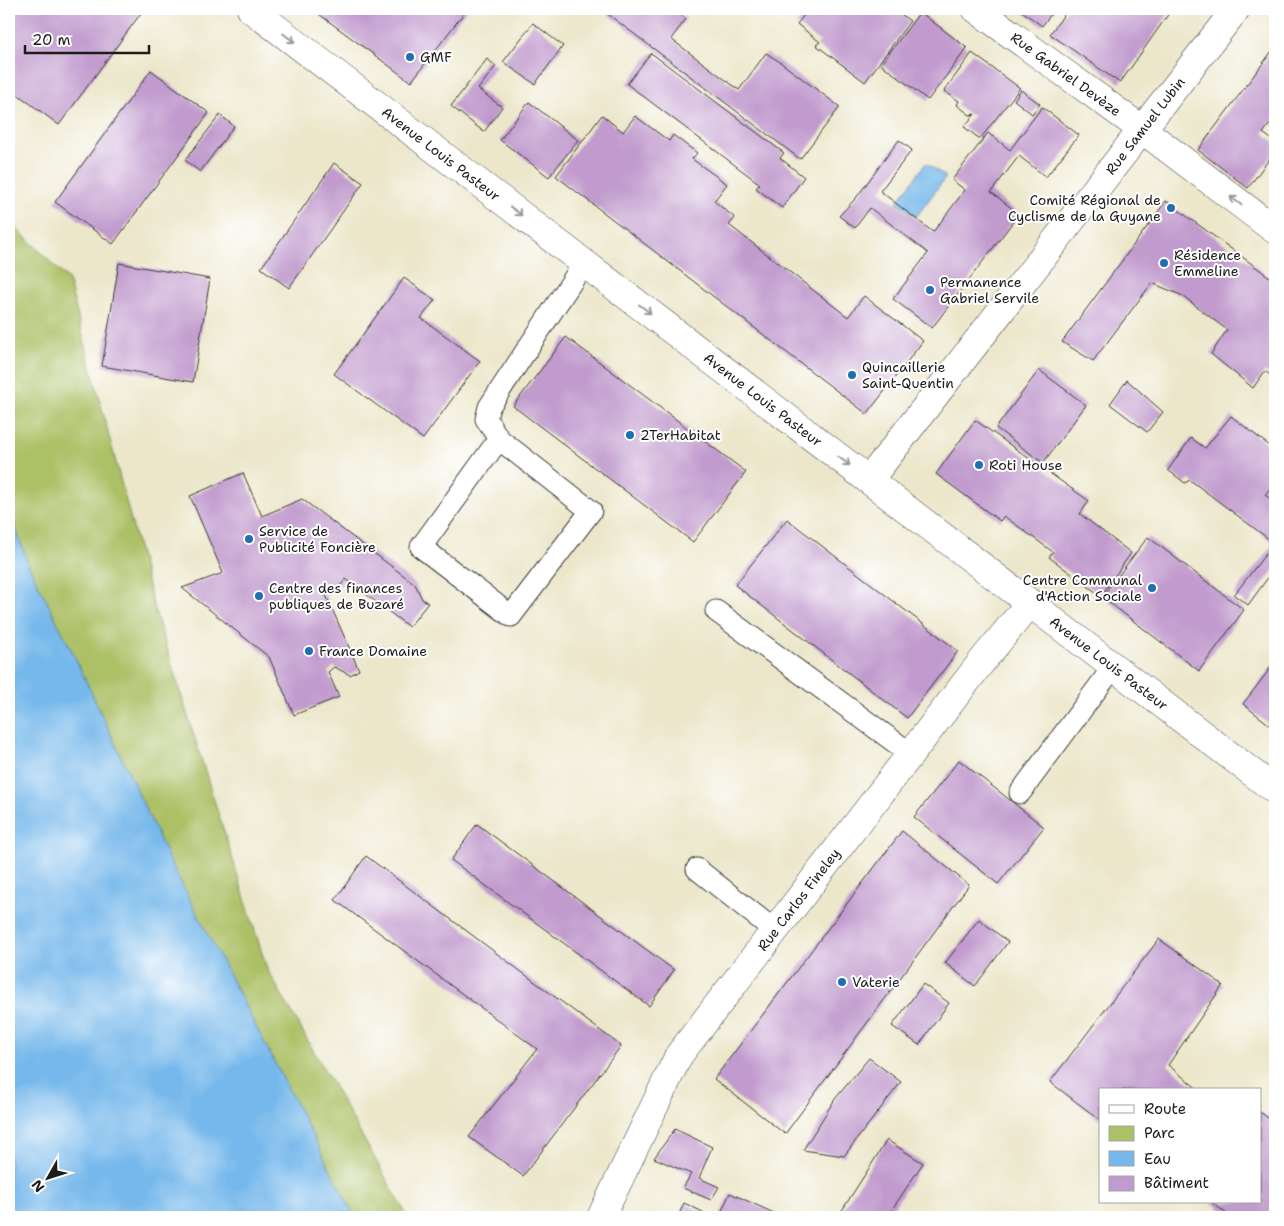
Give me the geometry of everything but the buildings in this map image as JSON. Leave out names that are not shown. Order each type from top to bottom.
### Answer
[{"type":"street","name":"Avenue Louis Pasteur","points":[[251,9],[1275,790]]},
{"type":"street","name":"Rue Gabriel Devèze","points":[[976,9],[1143,130],[1275,230]]},
{"type":"street","name":"Rue Samuel Lubin","points":[[869,480],[1236,9]]},
{"type":"street","name":"Rue Carlos Fineley","points":[[601,1217],[679,1054],[1030,603]]},
{"type":"lane","points":[[499,439],[421,547],[511,616],[592,512],[499,439],[486,419],[489,407],[584,263]]},
{"type":"lane","points":[[716,611],[911,754]]},
{"type":"lane","points":[[1020,793],[1114,666]]},
{"type":"lane","points":[[697,869],[774,930]]},
{"type":"green space","points":[[9,221],[68,279],[154,608],[267,969],[408,1217],[107,1217],[9,979]]},
{"type":"water","points":[[926,163],[946,177],[916,217],[897,202]]},
{"type":"water","points":[[9,509],[29,566],[72,651],[170,861],[355,1217],[9,1217]]},
{"type":"place","name":"GMF","points":[[410,57]]},
{"type":"place","name":"Comité Régional de Cyclisme de la Guyane","points":[[1171,208]]},
{"type":"place","name":"Résidence Emmeline","points":[[1164,263]]},
{"type":"place","name":"Permanence Gabriel Servile","points":[[930,290]]},
{"type":"place","name":"Quincaillerie Saint-Quentin","points":[[852,375]]},
{"type":"place","name":"2TerHabitat","points":[[630,435]]},
{"type":"place","name":"Roti House","points":[[979,465]]},
{"type":"place","name":"Service de Publicité Foncière","points":[[249,539]]},
{"type":"place","name":"Centre Communal d'Action Sociale","points":[[1152,588]]},
{"type":"place","name":"Centre des finances publiques de Buzaré","points":[[259,596]]},
{"type":"place","name":"France Domaine","points":[[309,651]]},
{"type":"place","name":"Vaterie","points":[[842,982]]}]
